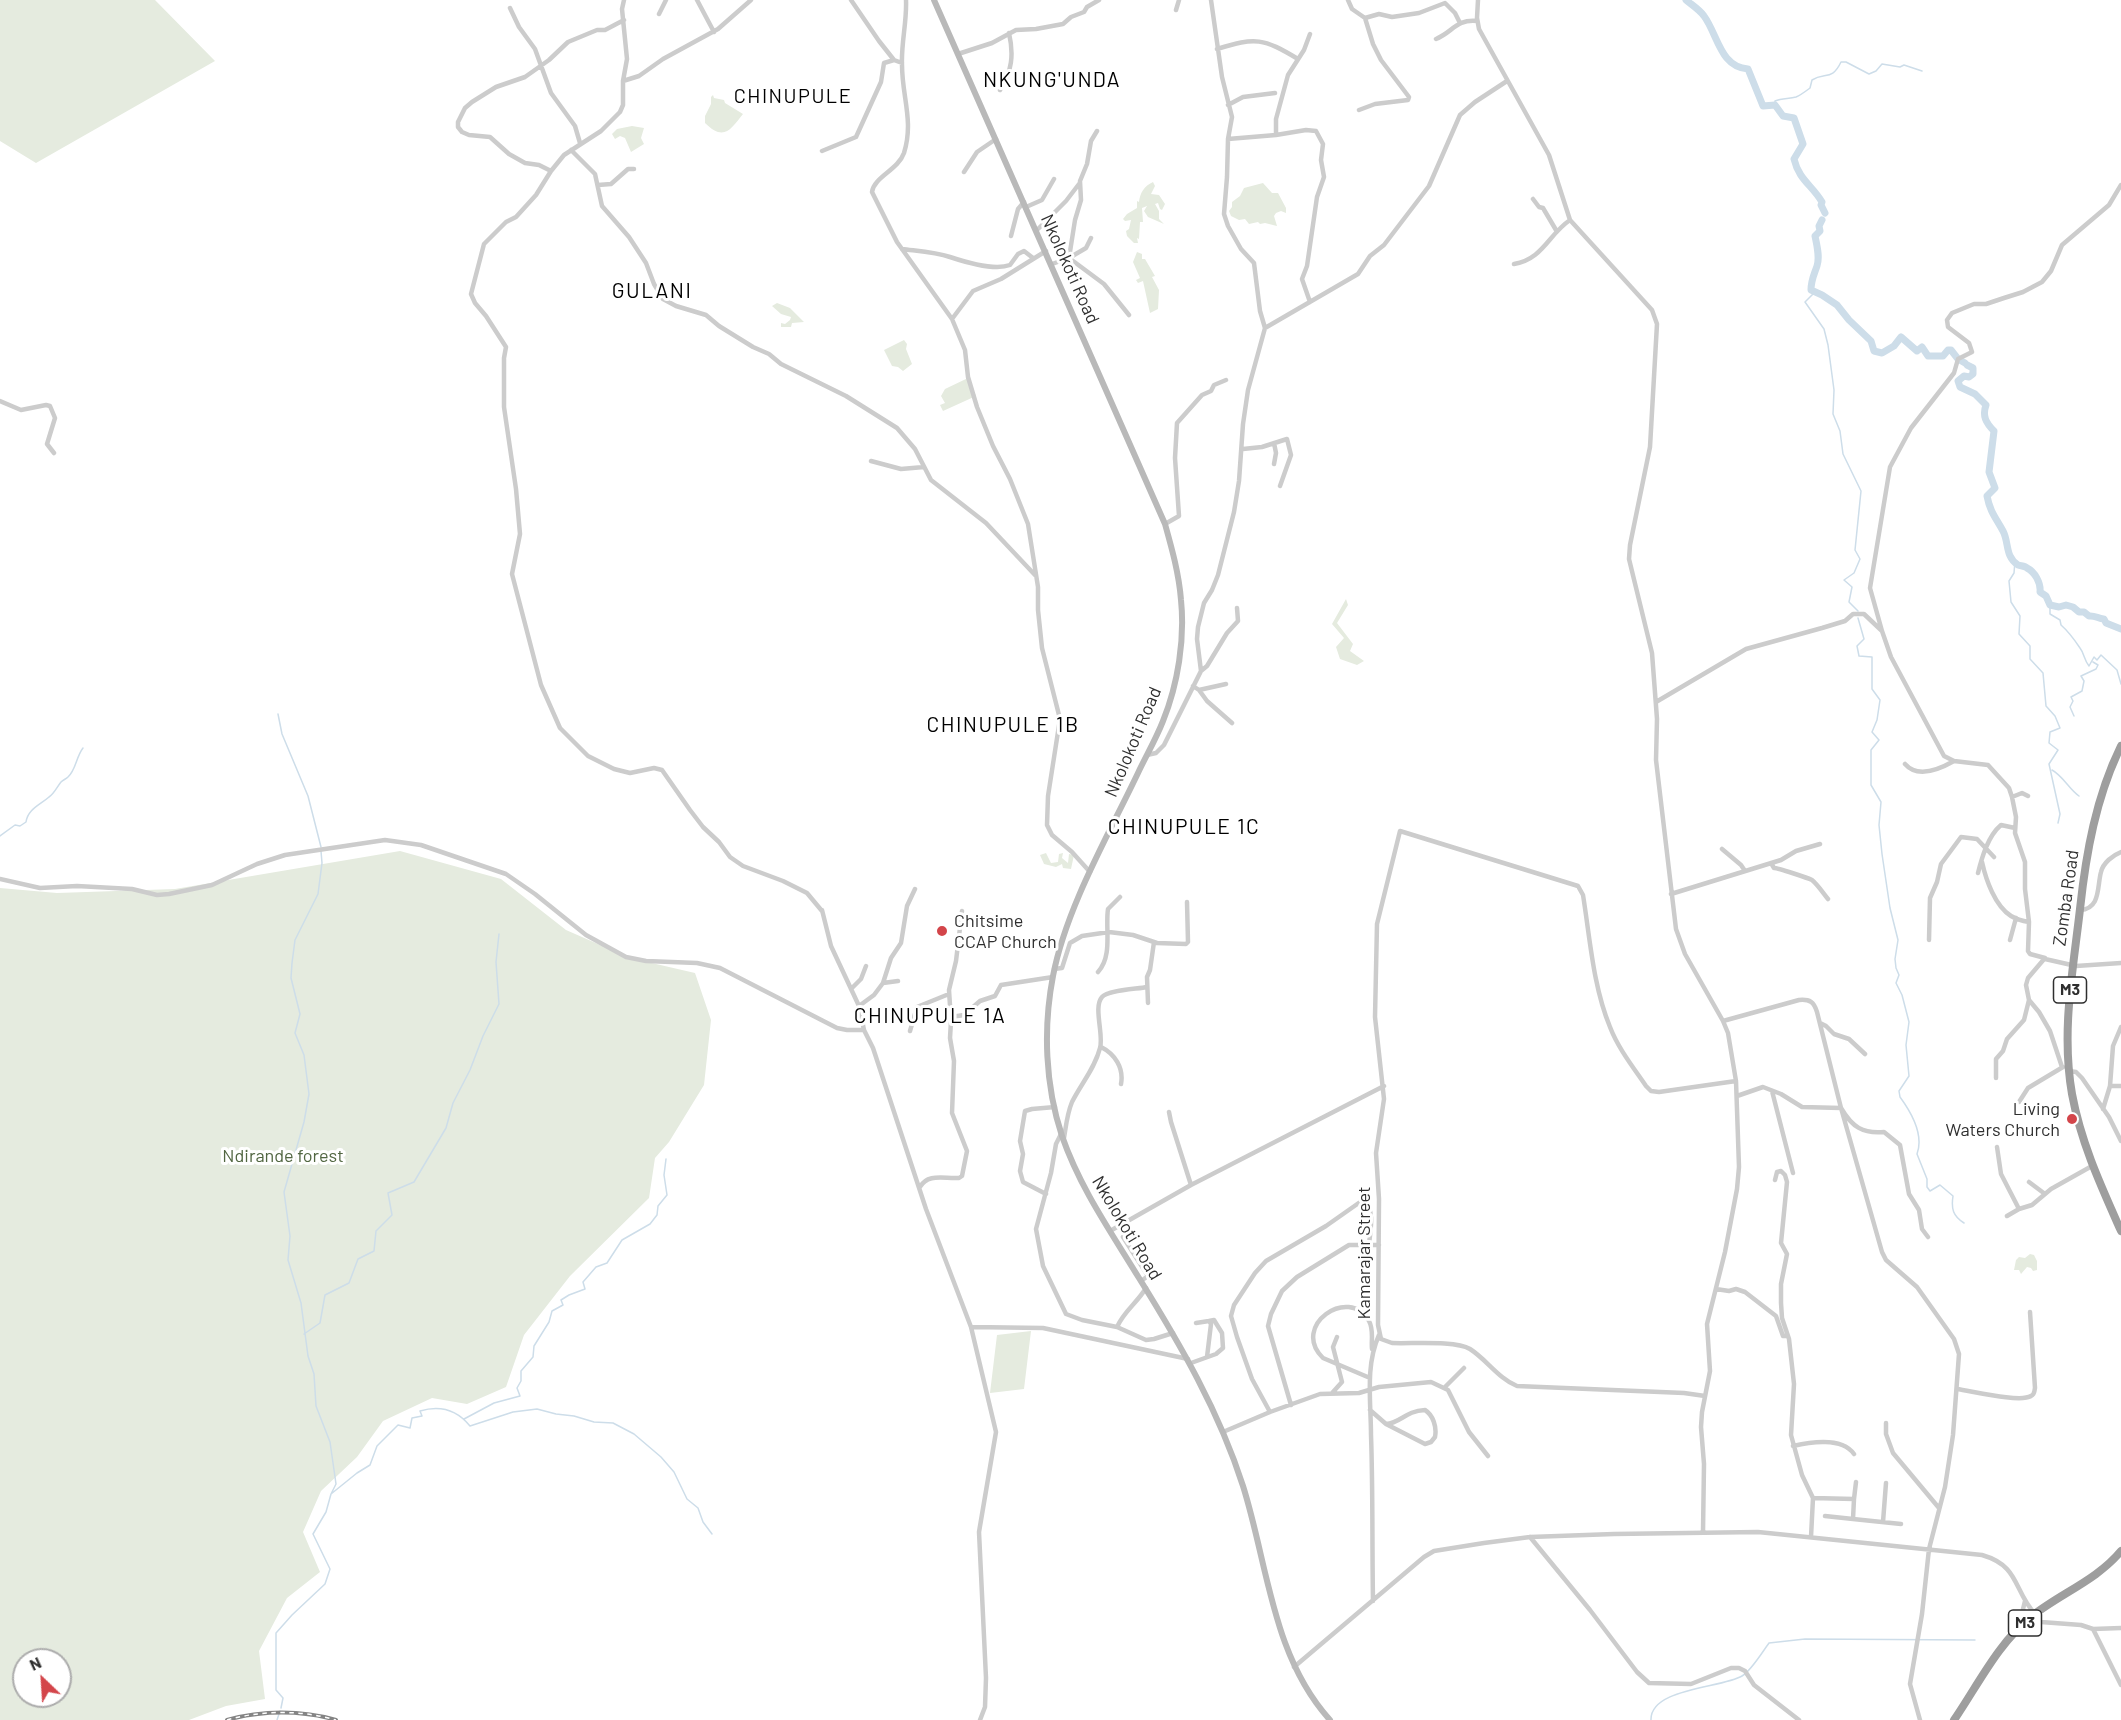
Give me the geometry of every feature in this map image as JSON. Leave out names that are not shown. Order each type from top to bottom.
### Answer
[{"type":"highway","name":"Zomba Road","points":[[2121,746],[2098,806],[2090,838],[2071,966],[2066,1067],[2078,1121],[2092,1166],[2121,1231]]},
{"type":"highway","name":"M3","points":[[1954,1720],[2007,1641],[2031,1617],[2094,1577],[2121,1551]]},
{"type":"main road","name":"Nkolokoti Road","points":[[934,0],[1165,524],[1175,561],[1182,602],[1177,669],[1169,703],[1147,755],[1090,872],[1069,921],[1054,969],[1048,1009],[1047,1047],[1061,1134],[1084,1187],[1190,1361],[1223,1432],[1242,1484],[1279,1628],[1294,1667],[1313,1699],[1330,1720]]},
{"type":"street","points":[[624,0],[622,6],[627,51],[623,105],[619,115],[601,131],[571,150],[551,171],[536,195],[516,217],[506,222],[484,244],[471,294],[506,347],[504,407],[520,534],[512,574],[541,685],[560,728],[581,751],[596,761],[621,771],[630,773],[654,768],[662,770],[690,810],[730,857],[742,866],[783,881],[807,893],[822,911],[831,946],[859,1006],[864,1030],[873,1048],[920,1188],[971,1327],[996,1432],[979,1532],[986,1678],[985,1707],[980,1720]]},
{"type":"street","points":[[659,14],[666,0]]},
{"type":"street","points":[[697,0],[714,32]]},
{"type":"street","points":[[623,81],[644,73],[663,59],[714,32],[751,0]]},
{"type":"street","points":[[851,0],[894,60],[902,63]]},
{"type":"street","points":[[906,0],[907,15],[903,36],[902,63],[908,110],[906,146],[900,161],[876,182],[872,192],[902,249],[952,319],[965,350],[968,377],[977,407],[1028,524],[1038,587],[1042,648],[1060,719],[1048,796],[1047,825],[1052,835],[1090,872]]},
{"type":"street","points":[[958,54],[992,43],[1020,29],[1036,29],[1063,24],[1099,0]]},
{"type":"street","points":[[1176,10],[1179,0]]},
{"type":"street","points":[[1147,755],[1156,753],[1164,745],[1201,670],[1197,639],[1198,627],[1204,603],[1218,575],[1234,512],[1249,380],[1265,328],[1259,304],[1254,263],[1241,249],[1225,220],[1228,139],[1232,117],[1217,49],[1211,0]]},
{"type":"street","points":[[1348,0],[1352,9],[1365,18],[1372,44],[1409,98],[1375,104],[1359,110]]},
{"type":"street","points":[[1478,0],[1477,21],[1481,34],[1549,155],[1570,220],[1652,310],[1657,324],[1650,447],[1629,545],[1629,559],[1652,653],[1656,702],[1656,760],[1678,939],[1723,1021],[1731,1043],[1737,1096],[1739,1167],[1737,1189],[1707,1324],[1710,1371],[1701,1427],[1704,1464],[1703,1532]]},
{"type":"street","points":[[1365,18],[1379,14],[1392,17],[1419,13],[1446,3],[1460,22]]},
{"type":"street","points":[[510,8],[519,27],[531,42],[551,93],[575,126],[580,143]]},
{"type":"street","points":[[551,171],[539,165],[525,163],[509,154],[490,137],[462,132],[458,124],[465,108],[493,88],[525,77],[568,42],[597,30],[603,31],[624,20]]},
{"type":"street","points":[[1436,39],[1448,34],[1460,22],[1477,21]]},
{"type":"street","points":[[1000,90],[1011,69],[1012,50],[1009,33]]},
{"type":"street","points":[[1276,135],[1276,119],[1288,75],[1304,50],[1310,34]]},
{"type":"street","points":[[1217,49],[1252,40],[1271,43],[1298,59]]},
{"type":"street","points":[[822,151],[856,137],[881,82],[884,63],[894,60]]},
{"type":"street","points":[[1265,328],[1358,274],[1370,256],[1384,245],[1429,186],[1460,115],[1507,81]]},
{"type":"street","points":[[1228,105],[1241,98],[1275,93]]},
{"type":"street","points":[[1228,139],[1316,130],[1323,144],[1321,160],[1324,177],[1317,197],[1308,260],[1302,277],[1310,302]]},
{"type":"street","points":[[1036,231],[1076,191],[1086,164],[1091,141],[1097,131]]},
{"type":"street","points":[[963,172],[977,152],[996,139]]},
{"type":"street","points":[[571,150],[594,173],[604,209],[629,237],[646,263],[663,299],[676,306],[706,315],[719,326],[769,354],[783,365],[846,396],[892,424],[917,452],[931,480],[986,523],[1035,575]]},
{"type":"street","points":[[598,185],[611,184],[628,169],[634,169]]},
{"type":"street","points":[[1011,236],[1018,208],[1042,200],[1054,179]]},
{"type":"street","points":[[1069,258],[1075,220],[1081,200],[1080,181]]},
{"type":"street","points":[[2121,185],[2109,205],[2062,245],[2051,271],[2042,282],[2023,292],[1986,304],[1974,304],[1952,313],[1947,320],[1947,327],[1969,343],[1972,352],[1958,359],[1954,373],[1911,428],[1890,467],[1870,588],[1891,657],[1944,756],[1954,761],[1989,765],[2009,788],[2016,818],[2015,828],[2025,862],[2029,922],[2028,952],[2071,966],[2121,963]]},
{"type":"street","points":[[1533,199],[1542,208],[1556,230]]},
{"type":"street","points":[[1514,264],[1527,262],[1544,249],[1556,230],[1570,220]]},
{"type":"street","points":[[1052,264],[1069,258],[1086,248],[1091,238]]},
{"type":"street","points":[[902,249],[994,267],[1011,264],[1018,254],[1024,251],[1033,258]]},
{"type":"street","points":[[952,319],[973,291],[1001,279],[1046,251]]},
{"type":"street","points":[[1069,258],[1104,284],[1129,315]]},
{"type":"street","points":[[1165,524],[1179,516],[1175,458],[1177,423],[1202,395],[1211,391],[1214,385],[1226,380]]},
{"type":"street","points":[[0,401],[21,410],[50,406],[55,418],[47,444],[54,453]]},
{"type":"street","points":[[1242,449],[1262,447],[1287,438],[1291,450],[1290,462],[1280,486]]},
{"type":"street","points":[[1274,443],[1276,453],[1274,464]]},
{"type":"street","points":[[871,460],[901,469],[924,467]]},
{"type":"street","points":[[1201,670],[1207,666],[1227,633],[1238,621],[1237,608]]},
{"type":"street","points":[[1656,702],[1746,649],[1833,625],[1845,621],[1853,614],[1865,615],[1882,631]]},
{"type":"street","points":[[1199,690],[1226,684]]},
{"type":"street","points":[[1193,686],[1233,723]]},
{"type":"street","points":[[1905,765],[1909,769],[1927,772],[1954,761]]},
{"type":"street","points":[[2012,797],[2022,793],[2028,796]]},
{"type":"street","points":[[1978,873],[1991,836],[1999,826],[2015,828]]},
{"type":"street","name":"Kamarajar Street","points":[[1705,1396],[1684,1393],[1517,1386],[1500,1376],[1476,1353],[1463,1345],[1392,1343],[1381,1339],[1379,1334],[1379,1199],[1376,1153],[1383,1117],[1383,1086],[1376,1020],[1377,924],[1400,831],[1578,886],[1583,895],[1605,1014],[1616,1040],[1646,1086],[1651,1091],[1659,1092],[1736,1081]]},
{"type":"street","points":[[1929,940],[1929,904],[1941,864],[1961,837],[1977,839],[1994,857]]},
{"type":"street","points":[[0,879],[40,888],[77,886],[132,889],[157,895],[212,885],[257,864],[285,855],[385,840],[421,845],[506,874],[586,935],[626,957],[646,961],[697,963],[720,968],[837,1028],[864,1030]]},
{"type":"street","points":[[1671,894],[1771,863],[1796,851],[1820,844]]},
{"type":"street","points":[[1722,849],[1745,871]]},
{"type":"street","points":[[2080,910],[2094,902],[2099,893],[2102,869],[2113,856],[2121,852]]},
{"type":"street","points":[[1982,862],[2000,906],[2016,918],[2029,922]]},
{"type":"street","points":[[1771,863],[1774,868],[1781,868],[1790,874],[1811,880],[1828,899]]},
{"type":"street","points":[[859,1006],[871,998],[883,983],[891,958],[901,943],[908,902],[915,889]]},
{"type":"street","points":[[1098,972],[1102,966],[1109,932],[1108,909],[1120,897]]},
{"type":"street","points":[[1054,969],[1063,967],[1068,948],[1073,940],[1082,936],[1109,932],[1133,935],[1154,942],[1188,943],[1187,902]]},
{"type":"street","points":[[920,1188],[924,1181],[930,1178],[962,1176],[966,1159],[967,1150],[952,1113],[954,1061],[950,1038],[949,994],[959,946],[962,911]]},
{"type":"street","points":[[2010,940],[2016,918]]},
{"type":"street","points":[[1148,1003],[1147,977],[1151,968],[1154,942]]},
{"type":"street","points":[[1996,1078],[1996,1059],[2007,1039],[2024,1020],[2029,1000],[2026,985],[2028,978],[2045,959]]},
{"type":"street","points":[[851,990],[861,979],[866,966]]},
{"type":"street","points":[[951,1017],[963,1015],[977,1003],[995,996],[1000,985],[1053,977]]},
{"type":"street","points":[[883,983],[898,981]]},
{"type":"street","points":[[1064,1141],[1071,1104],[1087,1078],[1101,1047],[1099,1013],[1103,996],[1148,987]]},
{"type":"street","points":[[910,1031],[917,1007],[949,994]]},
{"type":"street","points":[[1723,1021],[1803,1000],[1812,1002],[1820,1023],[1880,1249],[1885,1258],[1917,1287],[1957,1345],[1959,1359],[1957,1389],[1945,1487],[1929,1549],[1919,1639],[1910,1684],[1920,1720]]},
{"type":"street","points":[[2029,1000],[2050,1031],[2066,1067],[2081,1076],[2121,1141]]},
{"type":"street","points":[[1820,1023],[1834,1034],[1850,1039],[1865,1054]]},
{"type":"street","points":[[2103,1109],[2113,1068],[2112,1049],[2121,1027]]},
{"type":"street","points":[[1101,1047],[1111,1054],[1120,1066],[1121,1084]]},
{"type":"street","points":[[2019,1102],[2028,1088],[2066,1067]]},
{"type":"street","points":[[1110,1231],[1191,1185],[1383,1086]]},
{"type":"street","points":[[2110,1086],[2121,1086]]},
{"type":"street","points":[[1737,1096],[1763,1087],[1802,1107],[1841,1108]]},
{"type":"street","points":[[1772,1090],[1793,1173]]},
{"type":"street","points":[[1046,1194],[1023,1182],[1020,1171],[1023,1154],[1020,1141],[1025,1111],[1055,1107]]},
{"type":"street","points":[[1841,1108],[1859,1128],[1870,1133],[1884,1132],[1900,1145],[1909,1194],[1919,1210],[1922,1229],[1928,1238]]},
{"type":"street","points":[[1169,1112],[1191,1185]]},
{"type":"street","points":[[1061,1134],[1056,1144],[1036,1235],[1046,1273],[1066,1314],[1082,1320],[1117,1327],[1150,1340],[1173,1333]]},
{"type":"street","points":[[1997,1147],[2001,1174],[2019,1209]]},
{"type":"street","points":[[2007,1216],[2032,1205],[2053,1187],[2092,1166]]},
{"type":"street","points":[[1775,1180],[1777,1172],[1781,1171],[1785,1174],[1787,1182],[1781,1236],[1782,1247],[1787,1254],[1781,1303],[1794,1384],[1791,1435],[1802,1474],[1813,1498],[1810,1536]]},
{"type":"street","points":[[2029,1182],[2045,1194]]},
{"type":"street","points":[[1270,1412],[1252,1379],[1236,1337],[1231,1316],[1234,1305],[1255,1273],[1266,1261],[1326,1226],[1363,1200],[1369,1206],[1371,1224],[1369,1245]]},
{"type":"street","points":[[1123,1237],[1147,1273],[1148,1276],[1141,1281]]},
{"type":"street","points":[[1291,1405],[1268,1323],[1282,1291],[1304,1272],[1349,1245],[1379,1245]]},
{"type":"street","points":[[1117,1327],[1126,1311],[1140,1299],[1146,1288]]},
{"type":"street","points":[[1716,1289],[1729,1291],[1736,1289],[1745,1292],[1776,1316],[1783,1336],[1788,1336]]},
{"type":"street","points":[[1370,1378],[1337,1365],[1318,1353],[1314,1343],[1314,1334],[1321,1319],[1340,1308],[1352,1308],[1368,1320],[1372,1331],[1373,1351],[1369,1389],[1373,1601]]},
{"type":"street","points":[[1957,1389],[2000,1396],[2029,1397],[2033,1395],[2035,1388],[2030,1311]]},
{"type":"street","points":[[971,1327],[1043,1328],[1190,1361],[1221,1351],[1223,1345],[1222,1333],[1214,1320],[1196,1323]]},
{"type":"street","points":[[1208,1357],[1211,1329],[1209,1322]]},
{"type":"street","points":[[1373,1351],[1379,1334]]},
{"type":"street","points":[[1333,1392],[1342,1382],[1333,1347],[1337,1337]]},
{"type":"street","points":[[1445,1388],[1464,1368]]},
{"type":"street","points":[[1223,1432],[1320,1394],[1359,1393],[1369,1389],[1431,1382],[1445,1388],[1452,1395],[1474,1440],[1488,1456]]},
{"type":"street","points":[[1370,1410],[1386,1424],[1425,1444],[1436,1437],[1436,1427],[1425,1410],[1408,1413],[1394,1423],[1386,1424]]},
{"type":"street","points":[[1886,1423],[1886,1434],[1893,1453],[1939,1508]]},
{"type":"street","points":[[1793,1446],[1820,1442],[1845,1446],[1854,1454]]},
{"type":"street","points":[[1853,1519],[1856,1482]]},
{"type":"street","points":[[1882,1522],[1886,1483]]},
{"type":"street","points":[[1813,1498],[1854,1499]]},
{"type":"street","points":[[1825,1516],[1901,1524]]},
{"type":"street","points":[[1294,1667],[1434,1551],[1530,1537],[1758,1532],[1982,1555],[1997,1560],[2012,1575],[2031,1617]]},
{"type":"street","points":[[1530,1537],[1637,1672],[1651,1684],[1691,1684],[1731,1668],[1738,1668],[1746,1673],[1754,1685],[1798,1720]]},
{"type":"street","points":[[2025,1601],[2023,1609],[2031,1617],[2041,1622],[2081,1624],[2093,1629],[2121,1628]]},
{"type":"street","points":[[2093,1629],[2121,1685]]},
{"type":"green space","points":[[0,0],[155,0],[215,61],[36,163],[0,141]]},
{"type":"green space","points":[[713,95],[714,98],[724,100],[725,103],[743,114],[727,131],[717,132],[705,123],[705,116]]},
{"type":"green space","points":[[632,126],[644,128],[641,138],[644,144],[631,152],[625,138],[620,136],[615,139],[612,134],[617,129]]},
{"type":"green space","points":[[1153,182],[1155,186],[1151,194],[1159,195],[1165,204],[1162,210],[1158,203],[1155,204],[1159,211],[1159,219],[1164,224],[1148,217],[1144,211],[1147,206],[1142,208],[1143,222],[1140,222],[1138,243],[1134,243],[1127,236],[1126,231],[1129,229],[1131,220],[1123,219],[1137,208],[1137,201],[1139,202],[1143,190]]},
{"type":"green space","points":[[1263,183],[1272,193],[1278,193],[1286,208],[1286,213],[1281,211],[1274,216],[1277,226],[1258,222],[1249,224],[1245,219],[1239,220],[1231,216],[1229,211],[1232,202],[1240,196],[1244,188]]},
{"type":"green space","points":[[1137,252],[1142,254],[1142,259],[1145,259],[1155,276],[1152,277],[1159,290],[1158,309],[1150,313],[1143,281],[1138,283],[1136,280],[1140,278],[1133,262]]},
{"type":"green space","points":[[777,303],[790,308],[804,322],[792,323],[791,327],[781,327],[781,323],[785,324],[791,317],[781,314],[772,306]]},
{"type":"green space","points":[[904,340],[912,364],[903,371],[892,366],[884,350]]},
{"type":"green space","points":[[968,378],[976,396],[943,411],[940,405],[945,403],[941,396],[945,389]]},
{"type":"green space","points":[[1346,599],[1348,605],[1337,623],[1353,644],[1350,651],[1364,661],[1357,665],[1340,659],[1336,647],[1344,638],[1332,624]]},
{"type":"green space","name":"Ndirande forest","points":[[400,851],[501,879],[566,930],[630,958],[695,973],[711,1020],[704,1085],[669,1142],[655,1158],[649,1198],[570,1276],[524,1335],[506,1387],[467,1404],[432,1398],[383,1421],[357,1457],[321,1491],[303,1532],[320,1572],[287,1598],[259,1651],[265,1699],[226,1706],[189,1720],[0,1720],[0,888],[57,893],[175,889]]},
{"type":"green space","points":[[1046,853],[1051,863],[1058,862],[1059,854],[1063,853],[1062,858],[1068,863],[1069,854],[1074,855],[1071,869],[1063,868],[1062,864],[1056,867],[1044,864],[1040,855]]},
{"type":"green space","points":[[2030,1254],[2034,1255],[2037,1261],[2037,1270],[2033,1271],[2027,1267],[2021,1274],[2019,1270],[2014,1270],[2019,1257],[2025,1258]]},
{"type":"green space","points":[[1031,1331],[1024,1389],[990,1393],[997,1335]]},
{"type":"waterway","points":[[1686,0],[1704,16],[1731,63],[1748,69],[1763,106],[1775,105],[1783,116],[1794,118],[1803,144],[1794,159],[1796,166],[1822,202],[1825,213]]},
{"type":"waterway","points":[[1775,105],[1775,101],[1802,94],[1810,88],[1812,80],[1831,74],[1841,62],[1846,62],[1869,74],[1876,71],[1882,64],[1900,67],[1904,65],[1922,71]]},
{"type":"waterway","points":[[1822,220],[1819,226],[1820,231],[1815,236],[1818,259],[1811,290],[1837,305],[1871,341],[1874,351],[1882,353],[1894,346],[1901,337],[1917,351],[1922,347],[1928,356],[1943,356],[1951,350],[1958,359],[1965,363]]},
{"type":"waterway","points":[[1815,292],[1805,302],[1824,329],[1834,390],[1833,414],[1840,431],[1843,454],[1861,491],[1855,550],[1860,559],[1854,573],[1844,580],[1852,587],[1849,602],[1858,611]]},
{"type":"waterway","points":[[1967,365],[1973,368],[1973,374],[1969,377],[1964,376],[1958,381],[1960,387],[1975,394],[1986,405],[1984,413],[1994,431],[1989,472],[1995,488],[1987,496],[2005,535],[2011,558],[2035,575],[2040,585],[2040,592],[2046,596],[2050,605],[2073,607],[2079,612],[2104,619],[2106,623],[2121,629]]},
{"type":"waterway","points":[[2015,561],[2014,573],[2009,581],[2011,602],[2020,616],[2019,634],[2030,646],[2030,659],[2043,673],[2046,706],[2055,716],[2060,728],[2050,732],[2049,743],[2058,750],[2049,764],[2060,814],[2058,823]]},
{"type":"waterway","points":[[2050,605],[2050,614],[2060,620],[2061,625],[2081,650],[2089,666],[2094,657],[2097,660],[2101,655],[2117,670],[2121,684]]},
{"type":"waterway","points":[[1858,618],[1864,639],[1857,646],[1859,656],[1872,657],[1872,689],[1880,700],[1877,720],[1872,732],[1879,740],[1871,750],[1871,785],[1881,802],[1879,825],[1882,854],[1890,908],[1898,940],[1895,959],[1899,975],[1896,983],[1902,995],[1909,1022],[1906,1045],[1909,1076],[1899,1091],[1900,1097],[1918,1132],[1917,1154],[1927,1179],[1927,1187],[1930,1191],[1940,1185],[1953,1196],[1954,1212],[1957,1218],[1964,1223]]},
{"type":"waterway","points":[[2074,716],[2070,707],[2073,701],[2071,697],[2082,691],[2084,681],[2081,676],[2096,669],[2098,665],[2093,662]]},
{"type":"waterway","points":[[278,714],[282,734],[308,796],[321,847]]},
{"type":"waterway","points":[[0,836],[15,825],[20,826],[26,822],[32,810],[52,794],[71,774],[83,748]]},
{"type":"waterway","points":[[2052,770],[2079,796]]},
{"type":"waterway","points":[[321,851],[322,863],[318,894],[295,940],[292,963],[291,978],[300,1014],[295,1033],[304,1055],[309,1094],[304,1122],[284,1192],[290,1236],[288,1260],[301,1303],[308,1356],[314,1374],[316,1406],[330,1442],[336,1484],[331,1494]]},
{"type":"waterway","points":[[304,1334],[320,1323],[325,1295],[349,1283],[358,1259],[374,1251],[376,1231],[392,1215],[388,1193],[414,1182],[446,1128],[453,1103],[499,1004],[496,962],[499,934]]},
{"type":"waterway","points":[[464,1419],[494,1403],[520,1396],[517,1388],[521,1381],[521,1371],[533,1357],[534,1346],[549,1322],[552,1311],[563,1305],[561,1300],[585,1289],[583,1282],[596,1267],[607,1263],[622,1240],[650,1224],[657,1215],[658,1206],[667,1195],[664,1175],[666,1159]]},
{"type":"waterway","points":[[281,1708],[283,1698],[276,1690],[276,1633],[325,1584],[330,1569],[313,1534],[326,1512],[331,1494],[370,1465],[377,1446],[398,1425],[410,1428],[412,1418],[422,1416],[420,1411],[448,1410],[460,1416],[470,1426],[513,1412],[537,1409],[594,1422],[613,1423],[634,1434],[661,1457],[674,1472],[687,1499],[698,1508],[703,1522],[712,1534]]},
{"type":"waterway","points":[[1651,1720],[1654,1709],[1662,1701],[1674,1695],[1742,1676],[1769,1643],[1805,1639],[1975,1640]]},
{"type":"waterway","points":[[277,1720],[280,1711]]},
{"type":"railway","points":[[227,1720],[254,1714],[282,1712],[310,1714],[336,1720]]},
{"type":"place","name":"Chitsime CCAP Church","points":[[942,931]]},
{"type":"place","name":"Living Waters Church","points":[[2072,1119]]},
{"type":"district","name":"NKUNG'UNDA","points":[[1052,80]]},
{"type":"district","name":"CHINUPULE","points":[[793,96]]},
{"type":"district","name":"GULANI","points":[[652,291]]},
{"type":"district","name":"CHINUPULE 1B","points":[[1003,725]]},
{"type":"district","name":"CHINUPULE 1C","points":[[1184,827]]},
{"type":"district","name":"CHINUPULE 1A","points":[[930,1016]]}]
